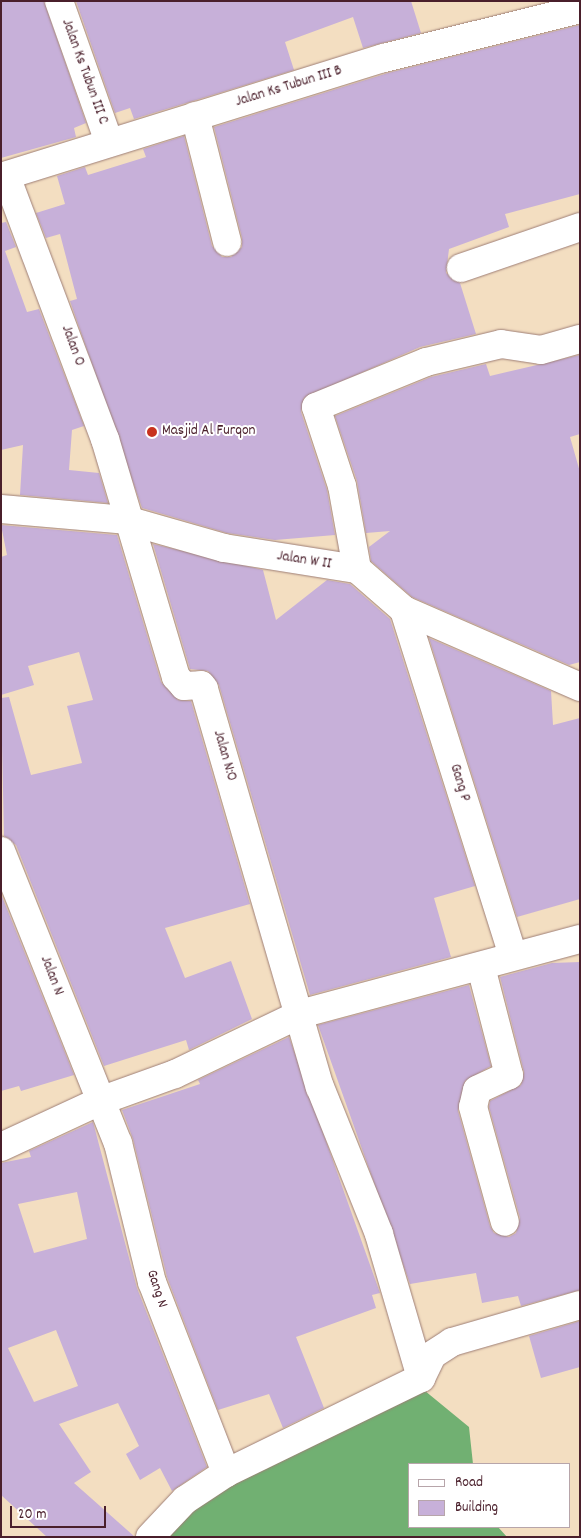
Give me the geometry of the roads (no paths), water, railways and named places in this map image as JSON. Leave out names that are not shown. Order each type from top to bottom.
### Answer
[{"type":"street","name":"Jalan Ks Tubun III C","points":[[59,1],[109,142]]},
{"type":"street","name":"Jalan Ks Tubun III B","points":[[4,176],[384,58],[580,9]]},
{"type":"street","points":[[195,116],[227,242]]},
{"type":"street","name":"Jalan O","points":[[4,176],[83,376],[126,520]]},
{"type":"street","points":[[461,268],[580,227]]},
{"type":"street","points":[[580,339],[541,350],[501,344],[426,362],[316,407],[342,486],[357,569],[404,610],[580,687]]},
{"type":"street","name":"Jalan W II","points":[[1,509],[126,520],[224,548],[357,569]]},
{"type":"street","name":"Jalan N:O","points":[[126,520],[176,678],[184,686],[201,685],[204,689],[300,1014]]},
{"type":"street","name":"Gang P","points":[[404,610],[513,956]]},
{"type":"street","name":"Jalan N","points":[[1,851],[100,1101]]},
{"type":"street","points":[[1,1147],[100,1101],[174,1074],[300,1014],[580,939]]},
{"type":"street","points":[[481,967],[509,1075],[477,1090],[473,1107],[505,1222]]},
{"type":"street","points":[[300,1014],[320,1087],[379,1234],[421,1378]]},
{"type":"street","name":"Gang N","points":[[100,1101],[129,1177],[152,1282],[226,1473]]},
{"type":"street","points":[[150,1537],[186,1500],[226,1473],[421,1378],[432,1355],[452,1342],[580,1305]]},
{"type":"place","name":"Masjid Al Furqon","points":[[152,432]]}]
